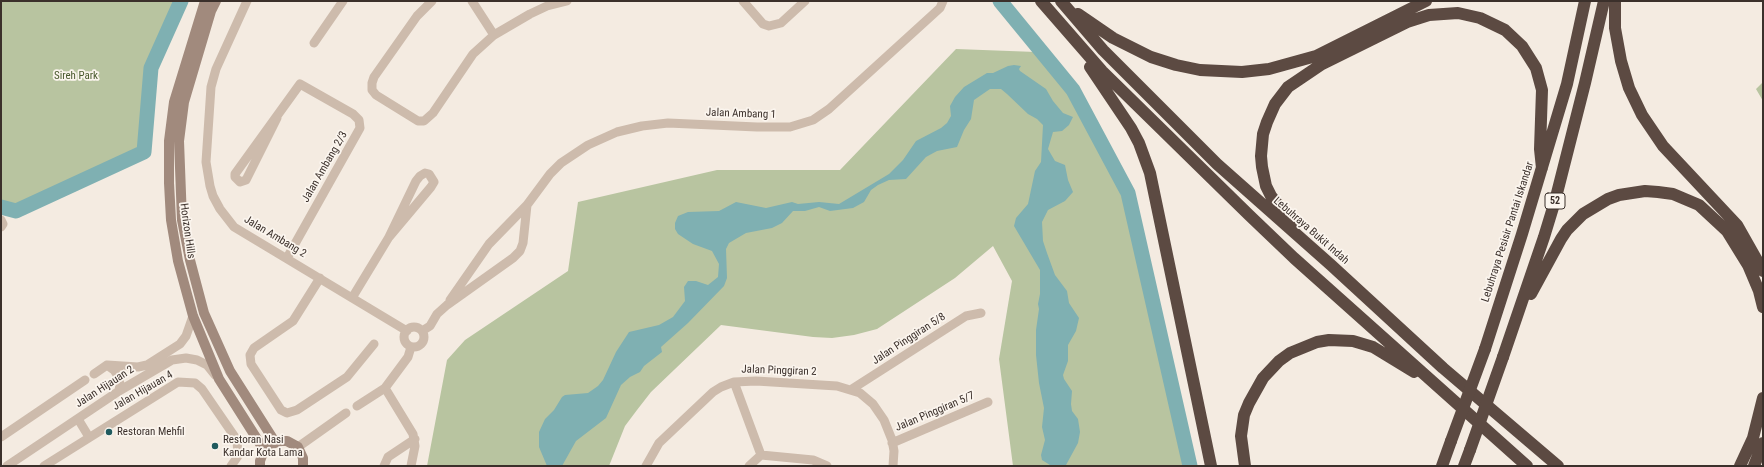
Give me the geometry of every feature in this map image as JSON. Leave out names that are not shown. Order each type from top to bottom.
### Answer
[{"type":"highway","points":[[1041,1],[1102,71],[1294,258],[1527,466]]},
{"type":"highway","points":[[1062,1],[1113,38],[1151,56],[1176,65],[1200,70],[1242,72],[1269,68],[1316,56],[1426,1]]},
{"type":"highway","name":"Lebuhraya Bukit Indah","points":[[1062,1],[1103,50],[1160,108],[1246,190],[1443,368],[1557,465]]},
{"type":"highway","name":"Lebuhraya Pesisir Pantai Iskandar","points":[[1442,466],[1485,349],[1542,168],[1567,84],[1585,1]]},
{"type":"highway","name":"52","points":[[1464,466],[1518,316],[1544,237],[1565,165],[1604,1]]},
{"type":"highway","points":[[1615,1],[1615,28],[1621,61],[1630,88],[1642,115],[1663,146],[1737,225],[1750,245],[1763,271]]},
{"type":"highway","points":[[1315,252],[1285,216],[1266,186],[1261,156],[1266,122],[1281,96],[1297,80],[1322,64],[1407,22],[1429,15],[1443,13],[1470,15],[1492,23],[1514,38],[1529,57],[1539,78],[1542,102],[1540,149],[1542,168]]},
{"type":"highway","points":[[1054,17],[1119,109],[1131,128],[1144,157],[1154,189],[1211,466]]},
{"type":"highway","points":[[1518,316],[1561,238],[1574,222],[1594,206],[1608,200],[1620,195],[1645,192],[1673,194],[1687,199],[1699,205],[1718,221],[1742,253],[1754,277],[1763,308]]},
{"type":"highway","points":[[1245,466],[1241,436],[1244,415],[1249,403],[1259,384],[1278,361],[1301,347],[1329,340],[1364,343],[1436,384]]},
{"type":"highway","points":[[1740,466],[1753,438],[1763,398]]},
{"type":"highway","points":[[1754,466],[1763,443]]},
{"type":"highway","points":[[1433,466],[1450,444]]},
{"type":"street","name":"Horizon Hills","points":[[205,1],[174,102],[169,141],[169,183],[172,220],[178,261],[193,316],[219,379],[264,450]]},
{"type":"street","name":"Horizon Hills","points":[[216,1],[211,12],[184,102],[179,141],[182,220],[190,260],[204,313],[230,371],[275,442]]},
{"type":"street","name":"Jalan Ambang 2","points":[[247,1],[216,69],[211,86],[206,162],[213,196],[220,209],[234,227],[407,331]]},
{"type":"street","points":[[314,43],[343,1]]},
{"type":"street","points":[[432,1],[417,16],[374,77],[372,83],[372,90],[376,94],[418,121],[424,121],[432,113],[473,54],[494,35],[547,6],[567,1]]},
{"type":"street","points":[[472,1],[494,35]]},
{"type":"street","points":[[743,1],[764,24],[775,26],[781,23],[805,1]]},
{"type":"street","name":"Jalan Ambang 1","points":[[422,331],[430,326],[437,314],[447,304],[489,244],[527,205],[550,174],[561,163],[588,145],[617,132],[642,126],[668,123],[790,127],[813,120],[829,109],[942,4]]},
{"type":"street","name":"Jalan Ambang 2/3","points":[[276,118],[246,180],[240,182],[235,177],[235,174],[300,84],[353,114],[359,120],[360,128],[287,258]]},
{"type":"street","points":[[352,298],[389,237],[416,181],[425,173],[429,174],[434,182],[431,187],[389,237]]},
{"type":"street","name":"Jalan Ambang 1","points":[[447,304],[513,258],[520,251],[523,243],[527,205]]},
{"type":"street","points":[[1,220],[3,224],[1,228]]},
{"type":"street","points":[[320,278],[293,321],[254,348],[250,355],[251,364],[281,410],[287,413],[297,410],[347,377],[374,344]]},
{"type":"street","name":"Jalan Pinggiran 5/8","points":[[852,389],[966,316],[982,313]]},
{"type":"street","name":"Jalan Hijauan 2","points":[[94,374],[108,365],[138,367],[147,365],[180,344],[186,336],[193,316]]},
{"type":"street","points":[[410,328],[416,328],[422,331],[424,335],[423,343],[415,347],[411,347],[405,340],[407,331],[410,328]]},
{"type":"street","points":[[357,406],[385,388],[408,357],[411,347]]},
{"type":"street","name":"Jalan Hijauan 2","points":[[7,466],[119,391],[172,360],[186,358],[198,360],[207,365],[219,379]]},
{"type":"street","points":[[108,365],[118,376],[120,384],[119,391]]},
{"type":"street","name":"Jalan Hijauan 2","points":[[1,437],[85,380]]},
{"type":"street","name":"Jalan Pinggiran 2","points":[[646,466],[659,443],[667,434],[713,392],[734,382],[764,381],[837,386],[852,389]]},
{"type":"street","name":"Jalan Hijauan 4","points":[[44,466],[178,382],[195,382],[202,389],[237,440],[238,456],[231,466]]},
{"type":"street","points":[[734,382],[761,456]]},
{"type":"street","points":[[385,388],[415,439],[411,466]]},
{"type":"street","points":[[852,389],[860,393],[873,404],[884,420],[892,443],[893,466]]},
{"type":"street","name":"Jalan Pinggiran 5/7","points":[[892,443],[988,402]]},
{"type":"street","points":[[298,447],[346,413]]},
{"type":"street","points":[[78,419],[89,437]]},
{"type":"street","points":[[384,466],[388,456],[415,439]]},
{"type":"street","points":[[260,466],[260,461],[264,450],[275,442],[287,441],[298,447],[303,458],[303,466]]},
{"type":"street","points":[[749,466],[761,456],[813,460],[827,466]]},
{"type":"green space","name":"Sireh Park","points":[[1,1],[181,1],[151,68],[144,152],[16,211],[1,207]]},
{"type":"green space","points":[[956,49],[1036,52],[1074,96],[1088,116],[1101,142],[1123,200],[1154,311],[1179,423],[1184,466],[1013,466],[999,359],[1012,281],[993,246],[955,278],[877,329],[854,335],[832,338],[813,337],[721,325],[651,392],[625,426],[609,466],[427,466],[447,360],[465,340],[568,271],[578,202],[717,170],[840,170]]},
{"type":"green space","points":[[1763,82],[1763,101],[1756,89]]},
{"type":"water","points":[[1008,66],[1021,66],[1019,69],[1020,71],[1046,89],[1053,101],[1063,113],[1073,117],[1069,125],[1062,131],[1053,132],[1048,149],[1055,161],[1065,165],[1068,180],[1073,192],[1065,201],[1048,210],[1042,222],[1043,241],[1055,275],[1067,291],[1069,303],[1079,318],[1076,331],[1068,345],[1068,361],[1063,375],[1072,391],[1072,411],[1078,419],[1080,432],[1078,443],[1066,465],[1050,465],[1042,460],[1041,455],[1045,440],[1042,427],[1044,408],[1039,383],[1036,355],[1040,270],[1014,226],[1016,218],[1028,204],[1035,171],[1041,162],[1043,125],[1037,119],[1028,114],[1001,89],[990,89],[974,100],[971,119],[964,130],[957,147],[937,151],[926,157],[906,179],[889,180],[878,185],[871,190],[864,202],[853,208],[830,211],[819,207],[805,211],[793,211],[782,223],[772,228],[746,233],[729,243],[726,249],[727,278],[724,286],[688,323],[661,347],[662,352],[644,366],[640,372],[630,377],[621,385],[606,418],[576,441],[562,466],[547,466],[539,447],[539,432],[545,419],[554,410],[562,397],[565,395],[588,393],[598,386],[603,380],[616,352],[629,332],[659,325],[673,317],[685,301],[684,287],[688,281],[696,281],[708,285],[718,277],[719,264],[712,251],[693,244],[678,234],[675,229],[675,223],[678,216],[688,212],[719,211],[736,202],[766,208],[792,202],[798,204],[819,202],[839,204],[889,174],[903,160],[916,141],[941,128],[947,123],[951,116],[950,106],[955,97],[964,87],[987,73],[993,73]]},
{"type":"waterway","points":[[1,207],[16,211],[144,152],[151,68],[181,1]]},
{"type":"waterway","points":[[1000,1],[1073,90],[1128,193],[1190,466]]},
{"type":"place","name":"Restoran Mehfil","points":[[109,432]]},
{"type":"place","name":"Restoran Nasi Kandar Kota Lama","points":[[215,446]]}]
